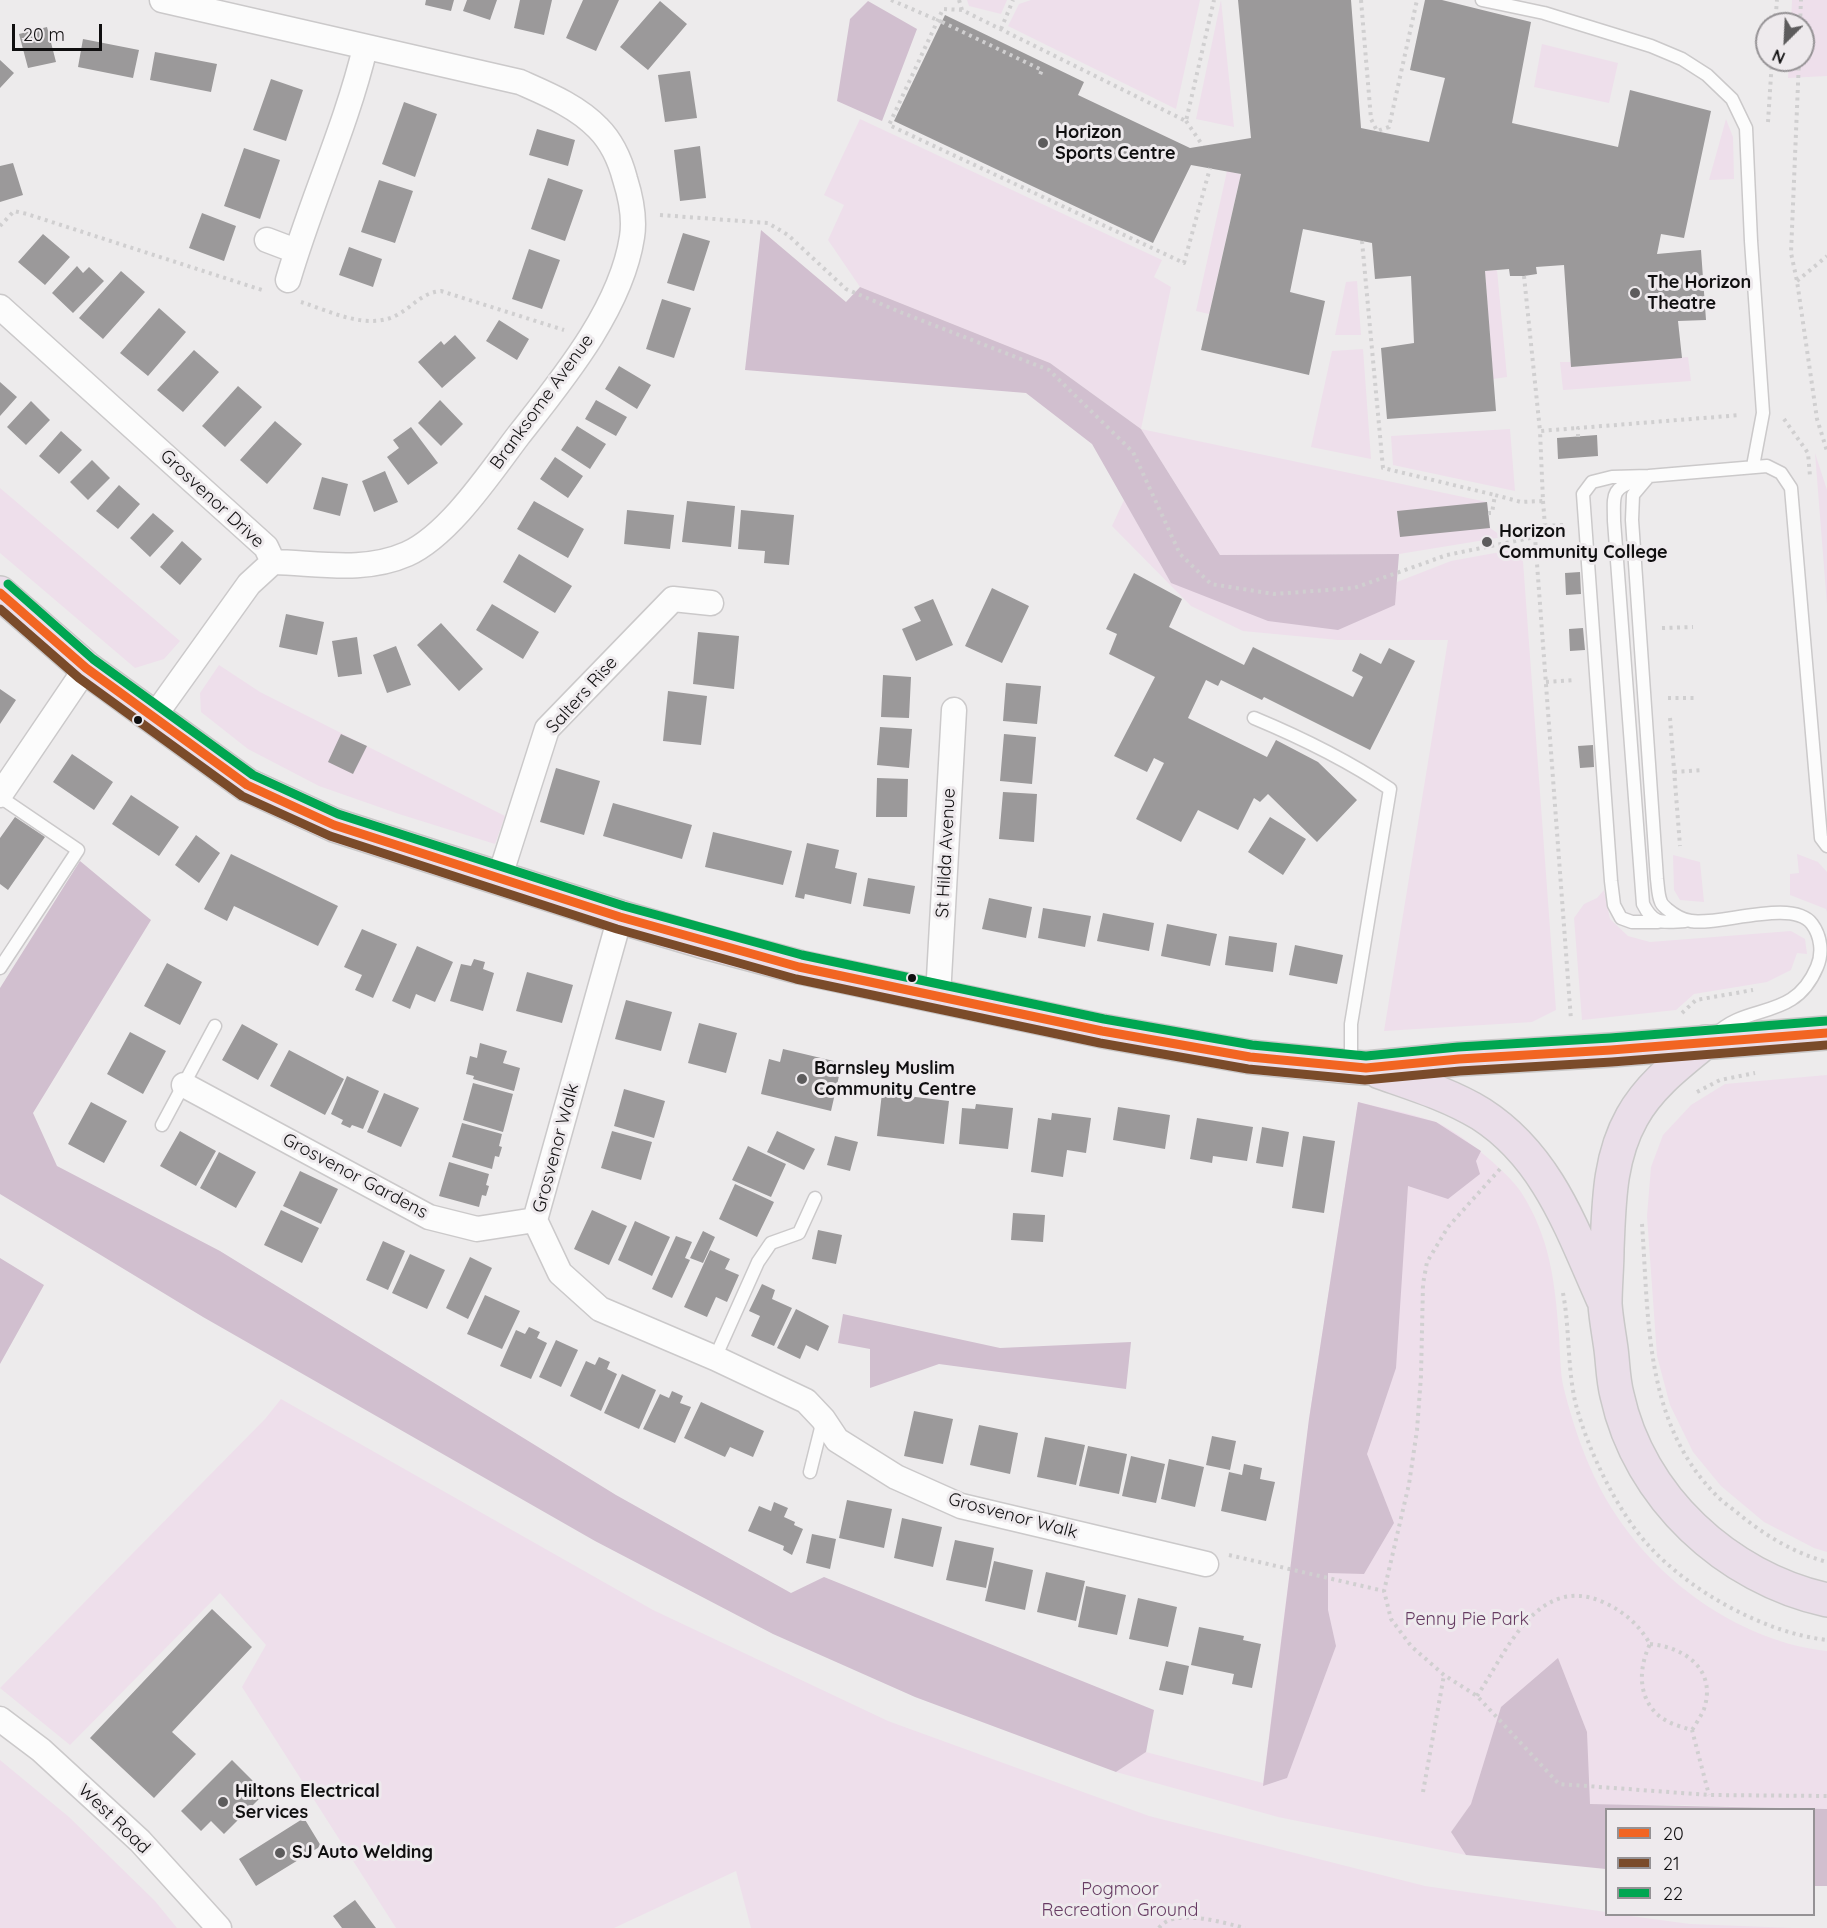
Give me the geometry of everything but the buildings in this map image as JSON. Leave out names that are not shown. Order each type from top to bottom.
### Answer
[{"type":"highway","points":[[0,592],[86,668],[247,785],[334,825],[620,917],[799,967],[1102,1031],[1250,1057],[1359,1067],[1827,1033]]},
{"type":"highway","points":[[1706,1042],[1670,1071],[1644,1099],[1620,1141],[1612,1170],[1605,1304],[1617,1395],[1640,1457],[1654,1482],[1693,1527],[1714,1547],[1738,1564],[1790,1589],[1827,1600]]},
{"type":"highway","points":[[1359,1067],[1423,1087],[1480,1113],[1521,1146],[1542,1172],[1564,1213],[1605,1304]]},
{"type":"street","name":"Branksome Avenue","points":[[162,0],[520,82],[564,102],[598,127],[619,157],[633,212],[632,237],[623,271],[590,339],[563,379],[472,495],[438,533],[408,553],[391,560],[367,565],[341,567],[312,563],[273,562]]},
{"type":"street","points":[[288,280],[296,252],[356,88],[365,48]]},
{"type":"street","points":[[267,240],[296,252]]},
{"type":"street","name":"Grosvenor Drive","points":[[0,307],[266,547],[273,562],[249,584],[153,718]]},
{"type":"street","name":"Salters Rise","points":[[499,879],[547,729],[674,599],[711,603]]},
{"type":"street","points":[[0,796],[86,668]]},
{"type":"street","name":"St Hilda Avenue","points":[[938,996],[954,710]]},
{"type":"street","name":"Grosvenor Walk","points":[[620,917],[535,1220],[560,1273],[600,1308],[806,1401],[823,1419],[837,1440],[896,1477],[961,1506],[1206,1564]]},
{"type":"street","name":"Grosvenor Gardens","points":[[184,1085],[429,1216],[477,1229],[535,1220]]},
{"type":"street","name":"West Road","points":[[0,1719],[41,1750],[140,1841],[219,1928]]},
{"type":"lane","points":[[1482,0],[1544,13],[1650,46],[1682,59],[1707,75],[1732,99],[1746,128],[1762,413],[1752,466]]},
{"type":"lane","points":[[1706,1042],[1725,1024],[1780,1007],[1803,992],[1821,959],[1821,945],[1810,920],[1796,914],[1778,913],[1692,921],[1632,922],[1621,918],[1614,905],[1583,494],[1592,482],[1612,477],[1767,466],[1781,473],[1791,488],[1821,838],[1827,846]]},
{"type":"lane","points":[[1648,476],[1633,495],[1632,520],[1657,879],[1661,904],[1672,914],[1692,921]]},
{"type":"lane","points":[[1648,476],[1622,485],[1614,495],[1614,521],[1643,904],[1649,916],[1658,922]]},
{"type":"lane","points":[[1254,718],[1298,736],[1356,766],[1390,789],[1351,1024],[1359,1067]]},
{"type":"lane","points":[[0,796],[78,850],[0,968]]},
{"type":"lane","points":[[162,1125],[215,1026]]},
{"type":"lane","points":[[715,1358],[758,1262],[771,1243],[799,1233],[815,1198]]},
{"type":"lane","points":[[810,1472],[823,1419]]},
{"type":"path","points":[[891,0],[1042,70],[1039,77]]},
{"type":"path","points":[[959,0],[962,10]]},
{"type":"path","points":[[1001,29],[1013,0]]},
{"type":"path","points":[[1186,121],[1214,0]]},
{"type":"path","points":[[1361,0],[1371,118],[1377,131],[1389,127],[1417,0]]},
{"type":"path","points":[[1203,146],[1186,121],[962,10],[943,9],[889,125],[1184,263],[1210,168]]},
{"type":"path","points":[[1799,72],[1791,253],[1817,419],[1827,451]]},
{"type":"path","points":[[633,212],[768,223],[788,234],[846,289],[1049,370],[1133,452],[1180,554],[1212,584],[1274,594],[1354,588],[1447,555],[1535,537],[1545,526],[1540,430],[1524,276]]},
{"type":"path","points":[[1362,241],[1383,468],[1521,502],[1543,501]]},
{"type":"path","points":[[1797,281],[1827,256]]},
{"type":"path","points":[[1540,430],[1578,428]]},
{"type":"path","points":[[1488,513],[1492,513],[1494,495]]},
{"type":"path","points":[[1535,537],[1571,1027]]},
{"type":"path","points":[[1662,628],[1693,627]]},
{"type":"path","points":[[1668,698],[1696,698]]},
{"type":"path","points":[[1674,772],[1703,770]]},
{"type":"path","points":[[1681,1014],[1696,1000],[1757,989]]},
{"type":"path","points":[[1694,1094],[1720,1080],[1764,1071]]},
{"type":"path","points":[[1504,1164],[1448,1227],[1427,1262],[1420,1324],[1421,1376],[1417,1430],[1409,1484],[1384,1591],[1391,1619],[1411,1646],[1444,1676],[1477,1696],[1559,1784],[1709,1795],[1827,1796]]},
{"type":"path","points":[[1642,1215],[1651,1356],[1663,1407],[1686,1458],[1715,1495],[1761,1532],[1807,1556],[1827,1562]]},
{"type":"path","points":[[1206,1564],[1229,1555],[1384,1591]]},
{"type":"path","points":[[1477,1696],[1520,1628],[1537,1610],[1555,1600],[1575,1595],[1593,1598],[1612,1606],[1628,1616],[1650,1644]]},
{"type":"path","points":[[1650,1644],[1666,1646],[1683,1653],[1696,1664],[1704,1677],[1707,1692],[1704,1709],[1692,1730],[1709,1795]]},
{"type":"path","points":[[1650,1644],[1641,1668],[1642,1685],[1647,1701],[1658,1715],[1673,1724],[1692,1730]]},
{"type":"path","points":[[1423,1792],[1444,1676]]},
{"type":"path","points":[[1159,1928],[1163,1923],[1178,1917],[1206,1919],[1245,1928]]},
{"type":"green space","points":[[967,0],[1007,0],[1001,14],[969,6]]},
{"type":"green space","points":[[1031,0],[1200,0],[1176,109],[1008,26],[1019,4]]},
{"type":"green space","points":[[1221,0],[1234,127],[1196,119]]},
{"type":"green space","points":[[1792,0],[1827,0],[1827,76],[1788,78],[1788,72],[1815,72],[1815,12],[1792,12]]},
{"type":"green space","points":[[1542,44],[1618,63],[1609,103],[1534,87]]},
{"type":"green space","points":[[860,119],[1162,260],[1154,277],[1171,287],[1141,429],[1050,363],[860,287],[828,240],[844,205],[824,195]]},
{"type":"green space","points":[[1726,119],[1733,137],[1734,179],[1709,180]]},
{"type":"green space","points":[[1227,171],[1241,174],[1209,314],[1196,311]]},
{"type":"green space","points":[[1497,270],[1507,377],[1493,379],[1485,271]]},
{"type":"green space","points":[[1357,281],[1361,335],[1335,335],[1346,282]]},
{"type":"green space","points":[[1363,349],[1371,459],[1311,447],[1332,351]]},
{"type":"green space","points":[[1688,357],[1691,381],[1563,390],[1560,362],[1571,362],[1571,367]]},
{"type":"green space","points":[[1141,429],[1487,502],[1490,528],[1503,537],[1399,554],[1220,555]]},
{"type":"green space","points":[[1510,429],[1515,491],[1393,465],[1391,436]]},
{"type":"green space","points":[[1815,453],[1827,490],[1827,605]]},
{"type":"green space","points":[[0,488],[180,641],[164,659],[135,668],[0,553]]},
{"type":"green space","points":[[1124,500],[1171,583],[1394,605],[1397,582],[1451,561],[1522,548],[1556,1010],[1532,1022],[1384,1031],[1448,640],[1338,640],[1243,631],[1191,606],[1112,526]]},
{"type":"green space","points":[[219,665],[260,692],[505,816],[495,844],[319,786],[248,749],[201,712],[200,693]]},
{"type":"green space","points":[[1797,854],[1818,862],[1827,872],[1827,912],[1826,909],[1790,895],[1790,874],[1799,873]]},
{"type":"green space","points":[[1673,855],[1700,862],[1704,902],[1680,900],[1674,890]]},
{"type":"green space","points":[[1604,890],[1610,919],[1628,936],[1650,942],[1791,931],[1805,939],[1807,954],[1797,953],[1791,970],[1767,982],[1694,994],[1676,1010],[1582,1020],[1574,918],[1584,904],[1597,898]]},
{"type":"green space","points":[[1827,1075],[1827,1552],[1814,1548],[1764,1522],[1721,1486],[1693,1452],[1670,1405],[1657,1356],[1647,1216],[1651,1167],[1663,1135],[1691,1105],[1725,1084]]},
{"type":"green space","name":"Penny Pie Park","points":[[1358,1102],[1443,1125],[1505,1173],[1521,1192],[1539,1226],[1553,1278],[1562,1379],[1567,1402],[1591,1469],[1616,1515],[1657,1565],[1707,1606],[1765,1636],[1827,1651],[1827,1809],[1674,1805],[1472,1804],[1451,1832],[1466,1855],[1278,1817],[1116,1772],[1146,1752],[1263,1783],[1309,1419]]},
{"type":"green space","name":"Pogmoor Recreation Ground","points":[[281,1399],[653,1610],[888,1721],[1149,1816],[1425,1886],[1605,1912],[1605,1916],[1630,1916],[1690,1924],[1793,1928],[751,1928],[736,1871],[614,1928],[396,1928],[242,1687],[266,1645],[220,1593],[70,1745],[0,1688],[265,1419]]},
{"type":"green space","points":[[0,1760],[69,1817],[155,1901],[177,1928],[0,1928]]},
{"type":"shaded area","points":[[868,1],[917,29],[882,121],[837,101],[850,19]]},
{"type":"shaded area","points":[[761,230],[846,302],[860,287],[1050,363],[1141,429],[1220,555],[1399,554],[1395,605],[1338,630],[1268,621],[1171,583],[1092,444],[1026,393],[745,370]]},
{"type":"shaded area","points":[[80,861],[151,920],[33,1113],[57,1166],[220,1251],[616,1495],[791,1593],[824,1577],[1154,1710],[1146,1752],[1116,1772],[915,1697],[773,1634],[595,1541],[203,1317],[0,1194],[0,988]]},
{"type":"shaded area","points":[[1358,1102],[1436,1122],[1481,1151],[1476,1161],[1480,1174],[1448,1199],[1408,1186],[1396,1368],[1367,1454],[1394,1523],[1364,1574],[1328,1573],[1328,1610],[1336,1646],[1287,1778],[1263,1786],[1309,1419]]},
{"type":"shaded area","points":[[0,1258],[44,1285],[0,1364]]},
{"type":"shaded area","points":[[843,1314],[1000,1348],[1131,1342],[1126,1389],[939,1364],[870,1388],[870,1349],[838,1343]]},
{"type":"shaded area","points":[[1558,1658],[1587,1732],[1590,1804],[1780,1808],[1605,1808],[1605,1869],[1466,1855],[1451,1832],[1471,1804],[1501,1707]]},
{"type":"shaded area","points":[[1815,1809],[1827,1809],[1827,1886],[1815,1886]]},
{"type":"transit line","name":"22","points":[[8,584],[93,659],[253,775],[338,814],[624,906],[802,955],[1104,1019],[1252,1045],[1366,1056],[1458,1047],[1826,1021]]},
{"type":"transit line","name":"20","points":[[0,593],[86,668],[247,785],[334,825],[620,917],[799,967],[1102,1031],[1250,1057],[1366,1068],[1459,1059],[1827,1033]]},
{"type":"transit line","name":"21","points":[[0,609],[79,678],[242,796],[330,836],[617,929],[796,979],[1100,1043],[1248,1069],[1365,1080],[1827,1045]]},
{"type":"place","name":"Horizon Sports Centre","points":[[1043,143]]},
{"type":"place","name":"The Horizon Theatre","points":[[1635,293]]},
{"type":"place","name":"Horizon Community College","points":[[1487,542]]},
{"type":"place","name":"Barnsley Muslim Community Centre","points":[[802,1079]]},
{"type":"place","name":"Hiltons Electrical Services","points":[[223,1802]]},
{"type":"place","name":"SJ Auto Welding","points":[[280,1853]]}]
